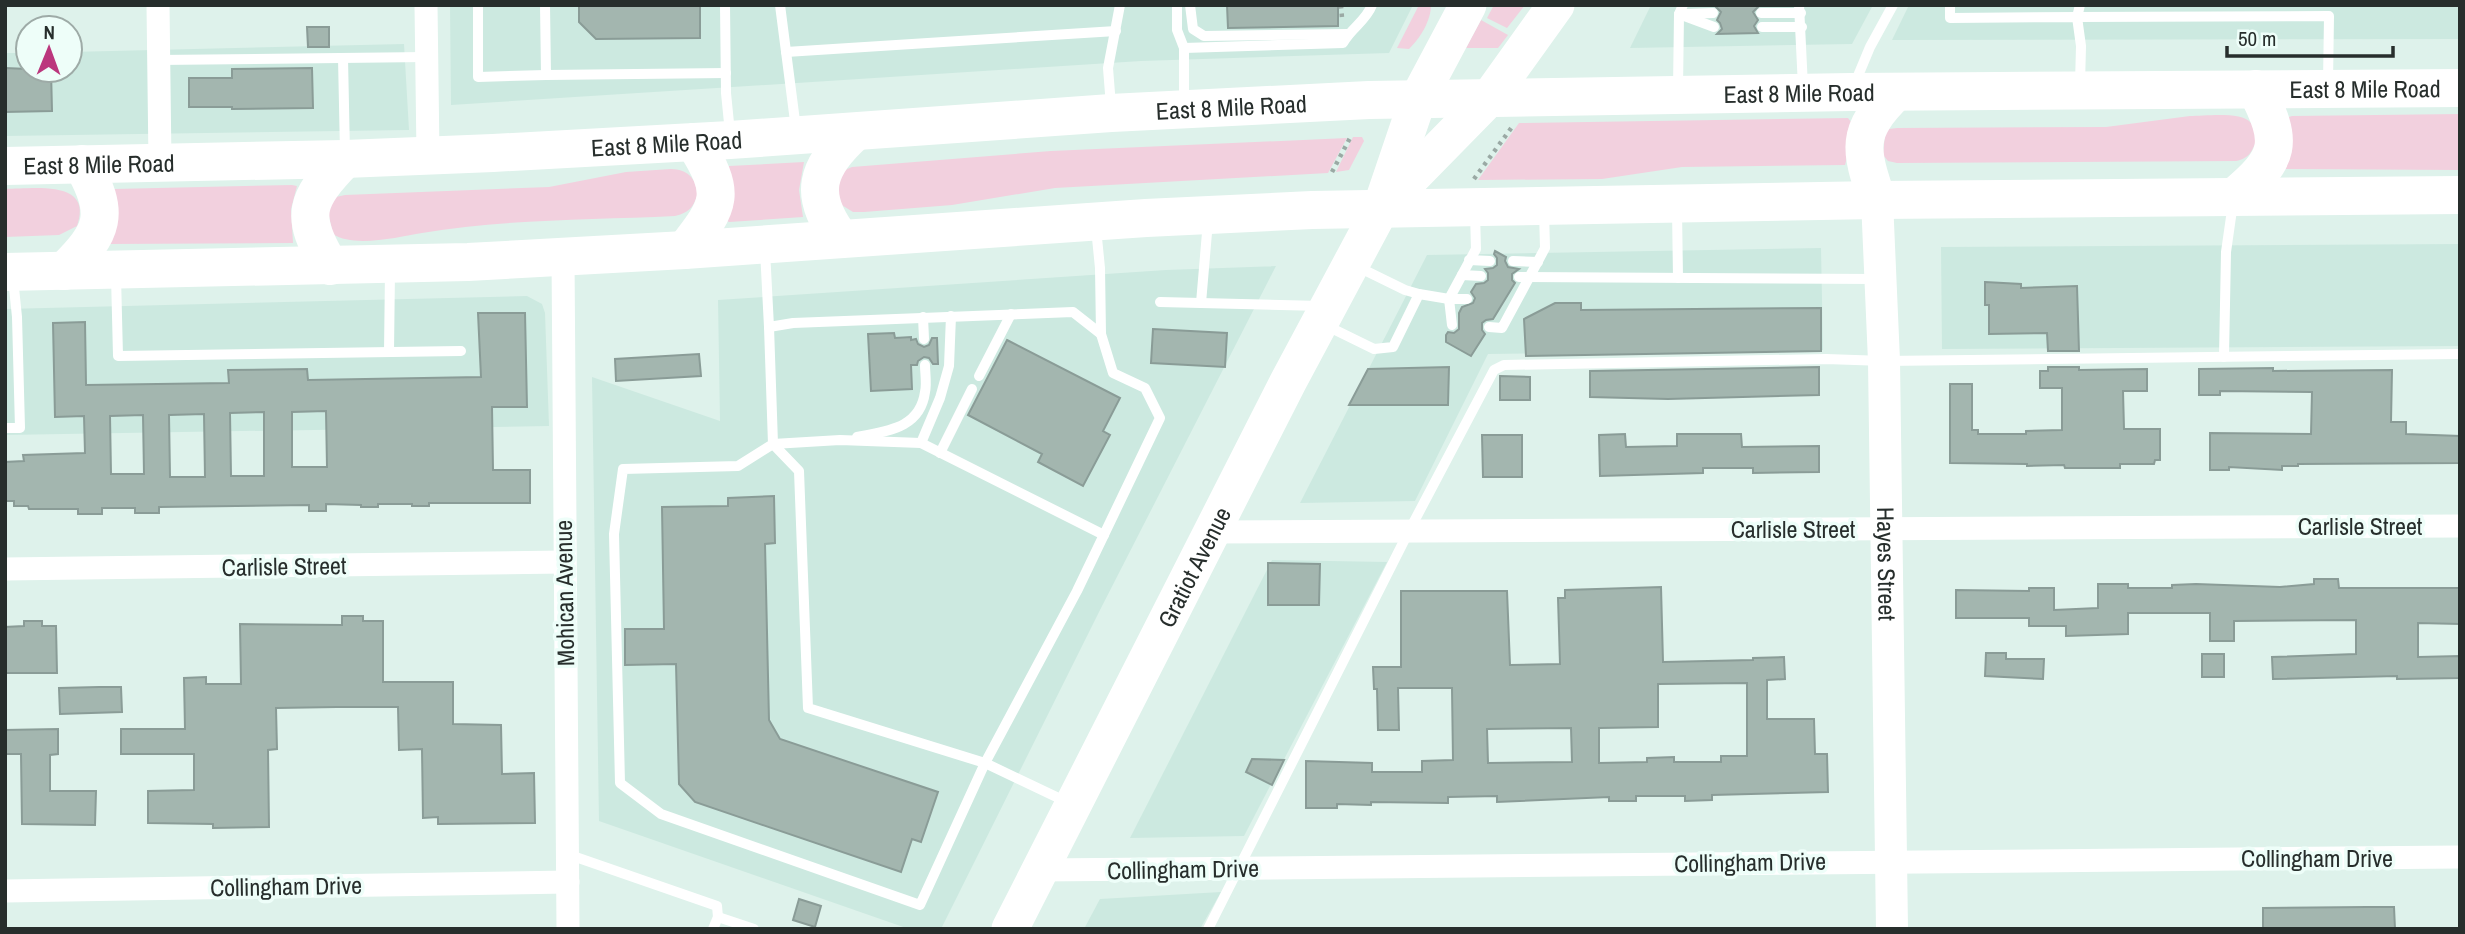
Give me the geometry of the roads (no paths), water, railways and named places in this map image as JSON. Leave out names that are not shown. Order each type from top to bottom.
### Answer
[{"type":"highway","name":"East 8 Mile Road","points":[[5,166],[345,159],[712,141],[1111,113],[1419,99],[1502,109],[1678,95],[2460,88]]},
{"type":"highway","points":[[2234,197],[2255,179],[2273,153],[2274,128],[2256,89]]},
{"type":"highway","points":[[1877,200],[1866,163],[1865,135],[1878,109],[1896,92]]},
{"type":"highway","points":[[841,239],[824,212],[819,198],[819,182],[835,149],[855,132]]},
{"type":"highway","points":[[685,250],[705,225],[717,200],[712,141]]},
{"type":"highway","points":[[330,266],[312,233],[310,210],[323,182],[345,159]]},
{"type":"highway","points":[[64,271],[86,250],[99,223],[99,198],[82,164]]},
{"type":"highway","points":[[9,272],[330,266],[563,257],[1208,214],[1381,208],[1474,193],[1544,205],[2460,195]]},
{"type":"main road","name":"Gratiot Avenue","points":[[1010,929],[1323,314],[1381,208],[1419,99],[1468,5]]},
{"type":"main road","name":"Gratiot Avenue","points":[[1381,208],[1502,109],[1556,5]]},
{"type":"street","points":[[158,5],[160,163]]},
{"type":"street","points":[[426,5],[428,155]]},
{"type":"street","name":"Hayes Street","points":[[1877,200],[1884,361],[1892,929]]},
{"type":"street","name":"Mohican Avenue","points":[[563,257],[567,854],[572,927]]},
{"type":"street","name":"Carlisle Street","points":[[1211,532],[2460,526]]},
{"type":"street","name":"Carlisle Street","points":[[5,569],[564,562]]},
{"type":"street","name":"Collingham Drive","points":[[1040,870],[2460,857]]},
{"type":"street","name":"Collingham Drive","points":[[5,891],[568,882]]},
{"type":"lane","points":[[478,5],[478,76],[726,73]]},
{"type":"lane","points":[[545,5],[546,75]]},
{"type":"lane","points":[[712,141],[726,73],[724,5]]},
{"type":"lane","points":[[780,5],[797,135]]},
{"type":"lane","points":[[1111,113],[1108,68],[1120,5]]},
{"type":"lane","points":[[1177,5],[1177,30],[1184,48],[1184,109]]},
{"type":"lane","points":[[1190,5],[1193,29],[1204,36],[1348,34]]},
{"type":"lane","points":[[1184,48],[1343,43],[1348,34],[1368,15],[1372,5]]},
{"type":"lane","points":[[1679,8],[1694,5]]},
{"type":"lane","points":[[1851,92],[1893,5]]},
{"type":"lane","points":[[1950,5],[1950,18],[2078,11],[2328,10],[2328,89]]},
{"type":"lane","points":[[1679,8],[1713,13]]},
{"type":"lane","points":[[1679,8],[1714,27]]},
{"type":"lane","points":[[1678,95],[1679,8]]},
{"type":"lane","points":[[1761,13],[1800,9],[1803,93]]},
{"type":"lane","points":[[2078,11],[2081,46],[2080,90]]},
{"type":"lane","points":[[1762,27],[1802,27]]},
{"type":"lane","points":[[786,52],[1116,31]]},
{"type":"lane","points":[[158,60],[426,57]]},
{"type":"lane","points":[[343,58],[345,159]]},
{"type":"lane","points":[[1452,325],[1449,299],[1475,249],[1474,193]]},
{"type":"lane","points":[[2224,357],[2226,252],[2234,197]]},
{"type":"lane","points":[[1677,203],[1678,278]]},
{"type":"lane","points":[[1489,327],[1502,328],[1517,301],[1524,277],[1538,262],[1545,248],[1544,205]]},
{"type":"lane","points":[[1201,303],[1208,214]]},
{"type":"lane","points":[[1096,221],[1101,334],[1113,373],[1145,388],[1160,418],[1104,536],[1035,674],[985,763],[920,905],[661,814],[620,783],[614,534],[622,469],[738,466],[773,444],[841,440],[921,443],[1104,536]]},
{"type":"lane","points":[[764,244],[773,444],[799,471],[808,708],[985,763],[1073,805]]},
{"type":"lane","points":[[1469,260],[1490,261]]},
{"type":"lane","points":[[1513,261],[1538,262]]},
{"type":"lane","points":[[1350,263],[1419,294],[1467,299]]},
{"type":"lane","points":[[389,352],[390,264]]},
{"type":"lane","points":[[116,270],[118,356],[461,351]]},
{"type":"lane","points":[[5,428],[20,428],[17,317],[9,272]]},
{"type":"lane","points":[[1462,275],[1481,276]]},
{"type":"lane","points":[[1524,277],[1880,279]]},
{"type":"lane","points":[[1160,302],[1323,314],[1374,349],[1393,347],[1419,294]]},
{"type":"lane","points":[[1505,300],[1517,301]]},
{"type":"lane","points":[[769,327],[793,323],[1073,312],[1101,334]]},
{"type":"lane","points":[[979,376],[1011,314]]},
{"type":"lane","points":[[923,317],[924,339]]},
{"type":"lane","points":[[921,443],[940,398],[948,366],[951,317]]},
{"type":"lane","points":[[1208,929],[1409,531],[1494,370],[1504,365],[1826,359],[1884,361],[2460,354]]},
{"type":"lane","points":[[841,440],[902,427],[919,411],[925,393],[925,365]]},
{"type":"lane","points":[[940,453],[972,389]]},
{"type":"lane","points":[[567,854],[717,906],[718,917],[713,929]]},
{"type":"lane","points":[[718,917],[754,929]]}]
